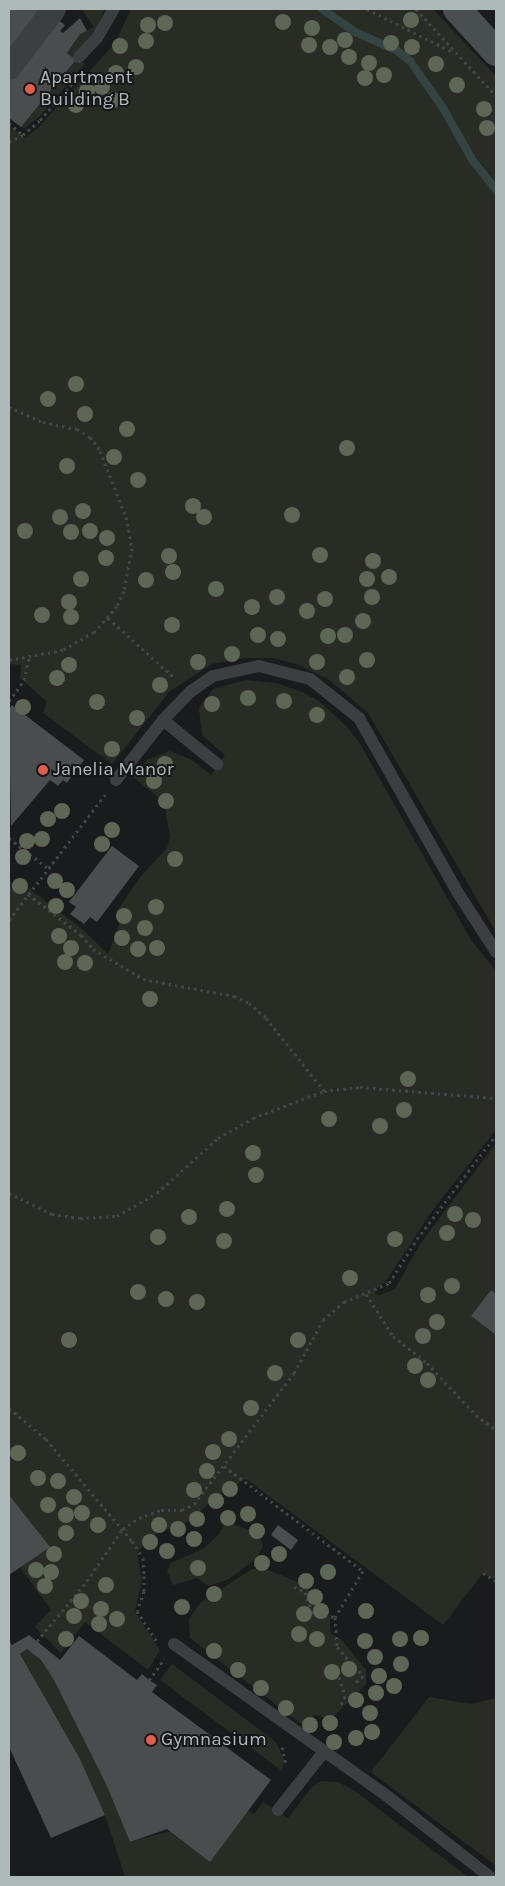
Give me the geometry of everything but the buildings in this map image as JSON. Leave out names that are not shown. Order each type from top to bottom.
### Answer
[{"type":"main road","points":[[456,9],[496,52]]},
{"type":"street","points":[[9,68],[54,9]]},
{"type":"lane","points":[[79,57],[106,26],[114,9]]},
{"type":"lane","points":[[116,780],[163,720],[190,692],[212,676],[259,666],[310,679],[359,718],[458,893],[496,952]]},
{"type":"lane","points":[[163,720],[217,764]]},
{"type":"lane","points":[[174,1644],[323,1753],[387,1796],[490,1877]]},
{"type":"lane","points":[[278,1810],[323,1753]]},
{"type":"path","points":[[367,9],[452,52]]},
{"type":"path","points":[[416,9],[452,52],[496,96]]},
{"type":"path","points":[[9,142],[23,135],[84,71]]},
{"type":"path","points":[[9,123],[23,135]]},
{"type":"path","points":[[9,407],[43,422],[77,429],[90,437],[100,450],[126,517],[132,548],[124,591],[108,618],[80,642],[63,650],[30,658],[9,660]]},
{"type":"path","points":[[108,618],[190,692]]},
{"type":"path","points":[[9,701],[24,680],[30,658]]},
{"type":"path","points":[[9,920],[116,780]]},
{"type":"path","points":[[9,838],[49,869]]},
{"type":"path","points":[[28,894],[81,935],[93,949],[143,979],[234,996],[249,1003],[266,1018],[324,1091]]},
{"type":"path","points":[[9,1193],[52,1214],[80,1218],[117,1216],[157,1193],[232,1130],[289,1102],[324,1091],[360,1087],[496,1098]]},
{"type":"path","points":[[37,1641],[83,1586],[113,1538],[123,1529],[139,1518],[161,1510],[182,1510],[194,1504],[294,1373],[324,1320],[344,1302],[389,1283],[396,1275],[417,1239],[496,1135]]},
{"type":"path","points":[[366,1294],[393,1336],[427,1363],[476,1415],[496,1430]]},
{"type":"path","points":[[9,1408],[46,1440],[132,1541]]},
{"type":"path","points":[[224,1466],[363,1571],[335,1617],[337,1647],[363,1676],[353,1685]]},
{"type":"path","points":[[483,1573],[496,1581]]},
{"type":"path","points":[[294,1587],[305,1592],[312,1612],[335,1617]]},
{"type":"path","points":[[149,1680],[166,1656]]},
{"type":"path","points":[[339,1677],[345,1696],[340,1707]]},
{"type":"shaded area","points":[[82,9],[105,9],[97,27],[75,56],[85,64],[39,117],[25,128],[21,127],[76,61],[67,53],[80,34],[94,27]]},
{"type":"shaded area","points":[[131,9],[433,9],[496,76],[496,932],[368,713],[328,679],[296,664],[273,658],[245,658],[212,664],[170,691],[112,764],[43,713],[47,702],[20,678],[21,665],[9,664],[9,125],[25,138],[38,128],[115,43]]},
{"type":"shaded area","points":[[246,680],[277,683],[302,692],[319,701],[346,726],[359,742],[471,940],[496,971],[496,1130],[432,1211],[386,1281],[374,1291],[378,1296],[395,1289],[420,1244],[496,1143],[496,1294],[491,1290],[471,1316],[496,1335],[496,1582],[483,1573],[443,1625],[246,1479],[214,1499],[188,1522],[150,1536],[137,1553],[142,1580],[135,1612],[160,1650],[148,1670],[85,1622],[61,1653],[35,1627],[51,1610],[20,1567],[15,1552],[9,1557],[9,881],[24,892],[28,888],[80,927],[108,954],[119,925],[117,911],[140,877],[167,848],[170,837],[164,802],[133,777],[147,760],[170,751],[192,760],[211,775],[225,755],[202,735],[199,708],[213,689]]},
{"type":"shaded area","points":[[226,1521],[258,1533],[263,1546],[257,1558],[229,1579],[208,1586],[197,1578],[173,1585],[167,1571],[171,1563],[203,1549],[219,1534]]},
{"type":"shaded area","points":[[264,1568],[307,1586],[315,1604],[329,1613],[331,1634],[341,1639],[366,1670],[366,1684],[331,1719],[315,1715],[301,1724],[190,1638],[189,1619],[200,1603],[252,1569]]},
{"type":"shaded area","points":[[27,1649],[41,1660],[54,1680],[106,1784],[130,1842],[248,1810],[254,1814],[263,1802],[288,1818],[312,1787],[321,1781],[338,1782],[355,1791],[468,1877],[125,1877],[105,1815],[80,1759],[20,1654]]},
{"type":"shaded area","points":[[172,1664],[276,1742],[284,1760],[282,1771],[160,1680]]},
{"type":"shaded area","points":[[429,1697],[470,1704],[496,1698],[496,1866],[371,1772]]},
{"type":"waterway","points":[[322,9],[355,32],[396,50],[410,61],[443,108],[473,161],[496,189]]},
{"type":"place","name":"Apartment Building B","points":[[30,89]]},
{"type":"place","name":"Janelia Manor","points":[[43,770]]},
{"type":"place","name":"Gymnasium","points":[[151,1740]]}]
